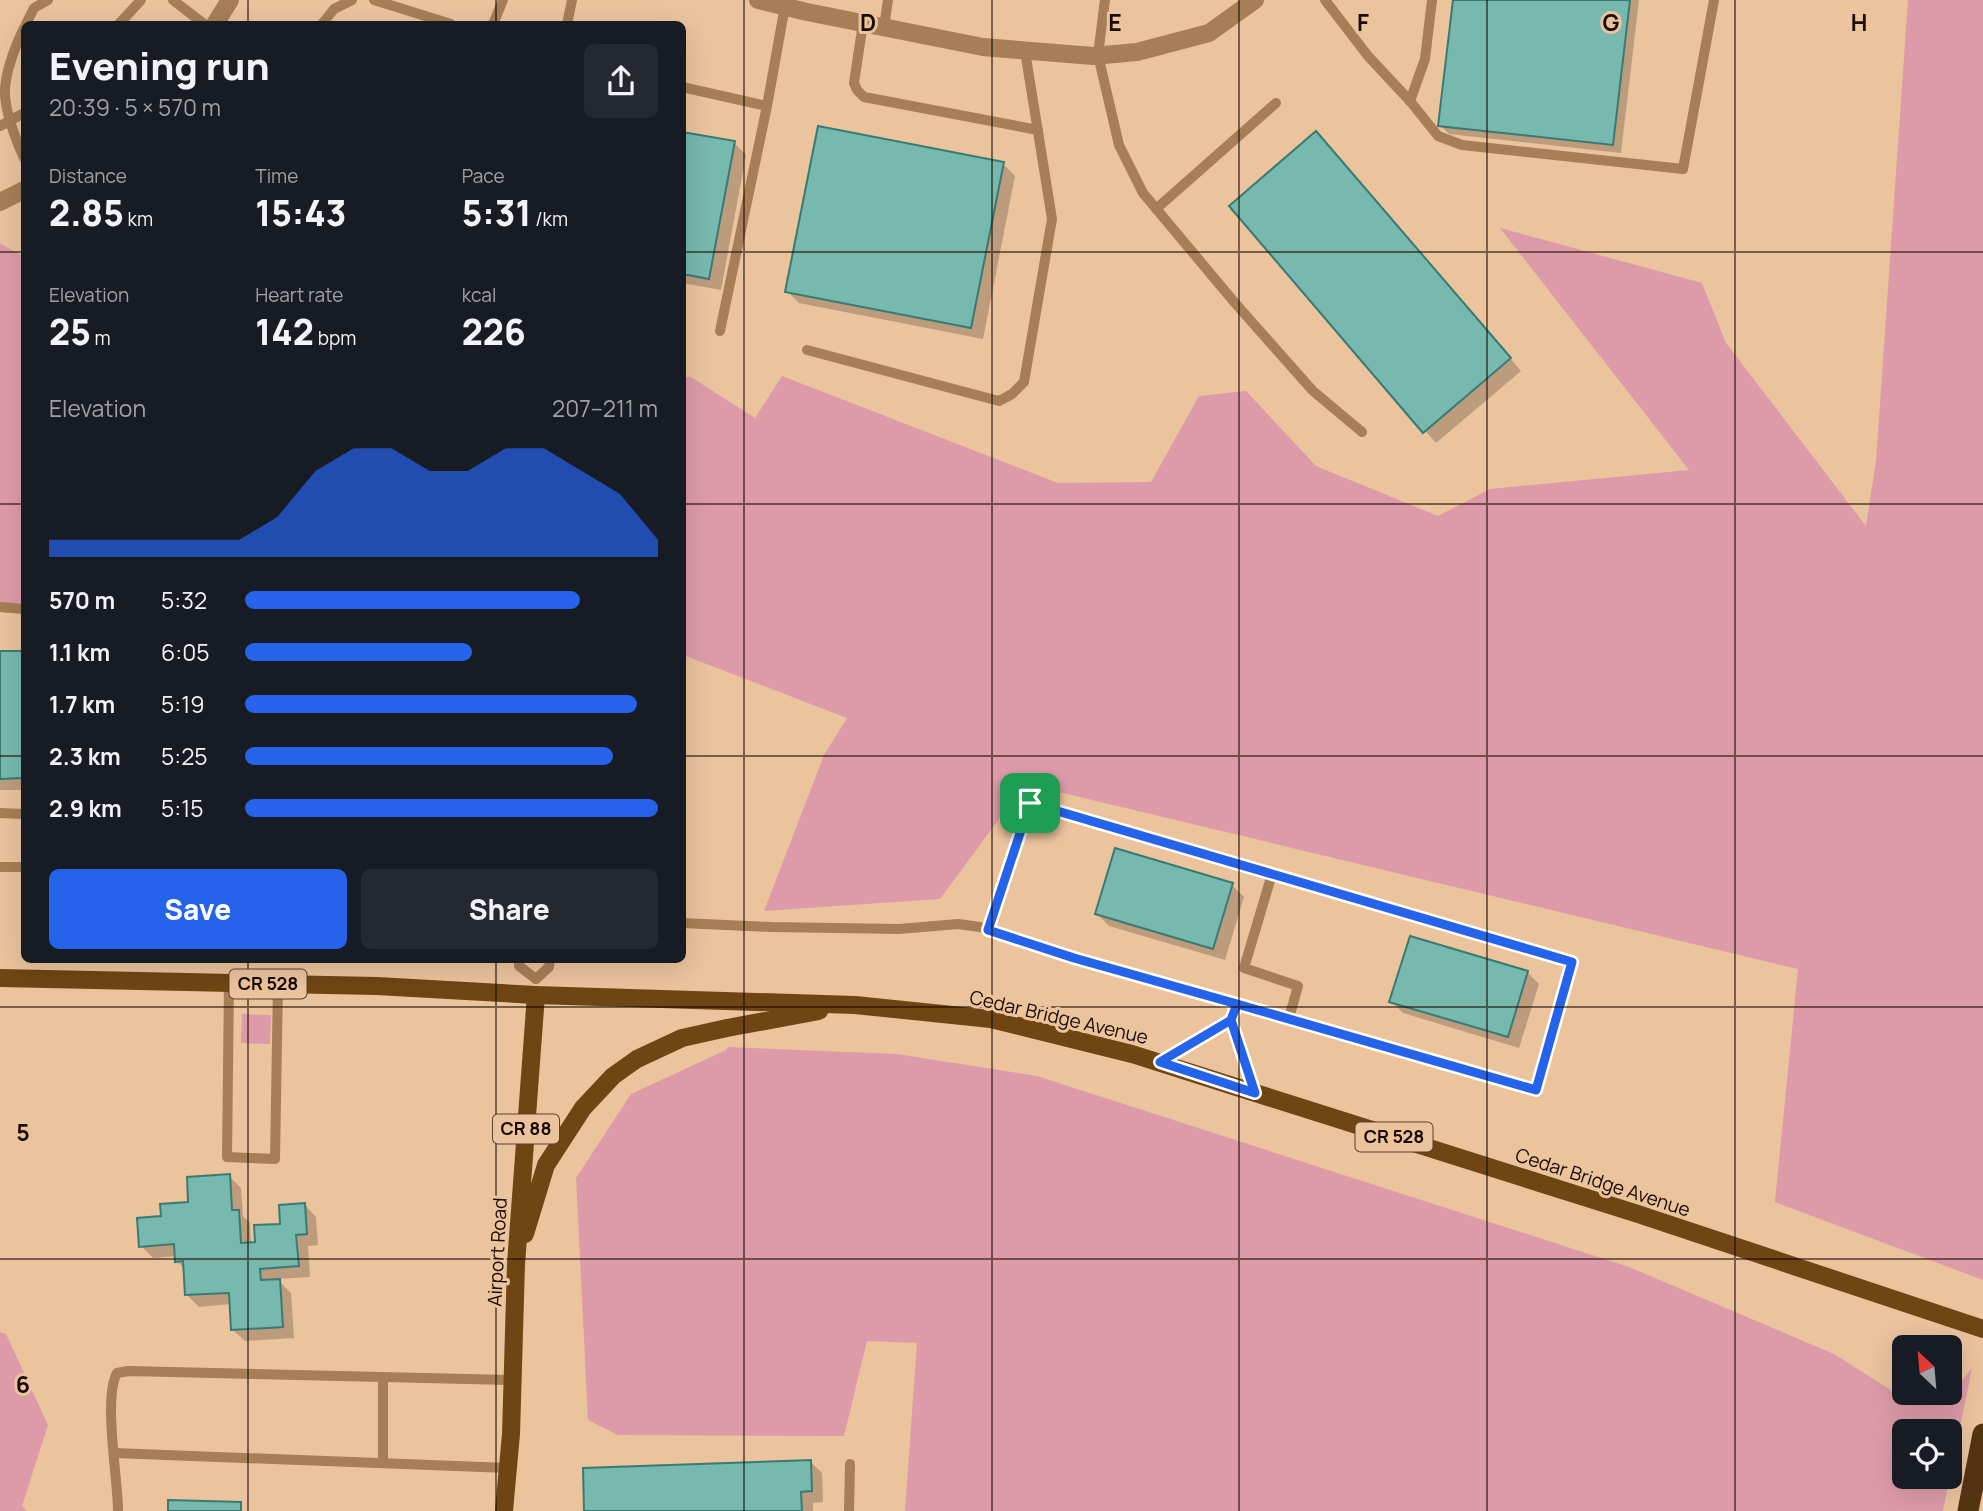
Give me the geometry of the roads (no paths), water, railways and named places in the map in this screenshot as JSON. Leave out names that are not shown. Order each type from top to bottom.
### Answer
[{"type":"highway","points":[[1968,1511],[1983,1434]]},
{"type":"main road","name":"Cedar Bridge Avenue","points":[[0,978],[536,987],[855,1005],[990,1019],[1160,1062],[1638,1214],[1983,1329]]},
{"type":"main road","name":"Airport Road","points":[[504,1511],[516,1264],[536,987]]},
{"type":"main road","points":[[516,1264],[546,1165],[583,1108],[613,1076],[637,1059],[682,1038],[855,1005]]},
{"type":"street","points":[[217,21],[230,0]]},
{"type":"street","points":[[758,0],[983,47],[1098,55],[1137,52],[1209,33],[1255,0]]},
{"type":"street","points":[[0,202],[21,192]]},
{"type":"lane","points":[[28,21],[34,8],[48,0]]},
{"type":"lane","points":[[122,21],[141,0]]},
{"type":"lane","points":[[173,0],[200,21]]},
{"type":"lane","points":[[324,21],[334,9],[352,0]]},
{"type":"lane","points":[[373,0],[441,21]]},
{"type":"lane","points":[[494,21],[503,0]]},
{"type":"lane","points":[[567,21],[572,0]]},
{"type":"lane","points":[[884,27],[888,0]]},
{"type":"lane","points":[[1105,0],[1098,55],[1119,145],[1143,193],[1313,391],[1362,432]]},
{"type":"lane","points":[[1325,0],[1368,56],[1438,136],[1462,145],[1683,169],[1714,0]]},
{"type":"lane","points":[[1410,101],[1425,59],[1433,0]]},
{"type":"lane","points":[[720,331],[786,6]]},
{"type":"lane","points":[[863,23],[854,83],[864,97],[1038,131]]},
{"type":"lane","points":[[21,34],[11,55],[5,95],[21,151]]},
{"type":"lane","points":[[807,350],[999,401],[1013,394],[1024,382],[1052,219],[1025,51]]},
{"type":"lane","points":[[686,88],[767,106]]},
{"type":"lane","points":[[1156,209],[1276,103]]},
{"type":"lane","points":[[0,126],[21,115]]},
{"type":"lane","points":[[0,607],[21,609]]},
{"type":"lane","points":[[686,923],[899,929],[958,924],[988,930],[1074,958],[1536,1090],[1572,962],[1030,803],[988,930]]},
{"type":"lane","points":[[0,813],[21,814]]},
{"type":"lane","points":[[0,866],[21,867]]},
{"type":"lane","points":[[1272,874],[1244,968],[1298,986],[1289,1018]]},
{"type":"lane","points":[[519,963],[536,987],[550,963]]},
{"type":"lane","points":[[229,983],[227,1157],[275,1159],[278,984]]},
{"type":"lane","points":[[1237,1004],[1231,1020],[1255,1093]]},
{"type":"lane","points":[[1160,1062],[1231,1020]]},
{"type":"lane","points":[[118,1511],[111,1417],[112,1381],[117,1373],[141,1371],[512,1380]]},
{"type":"lane","points":[[383,1377],[383,1463]]},
{"type":"lane","points":[[114,1453],[508,1468]]},
{"type":"lane","points":[[849,1511],[850,1464]]}]
